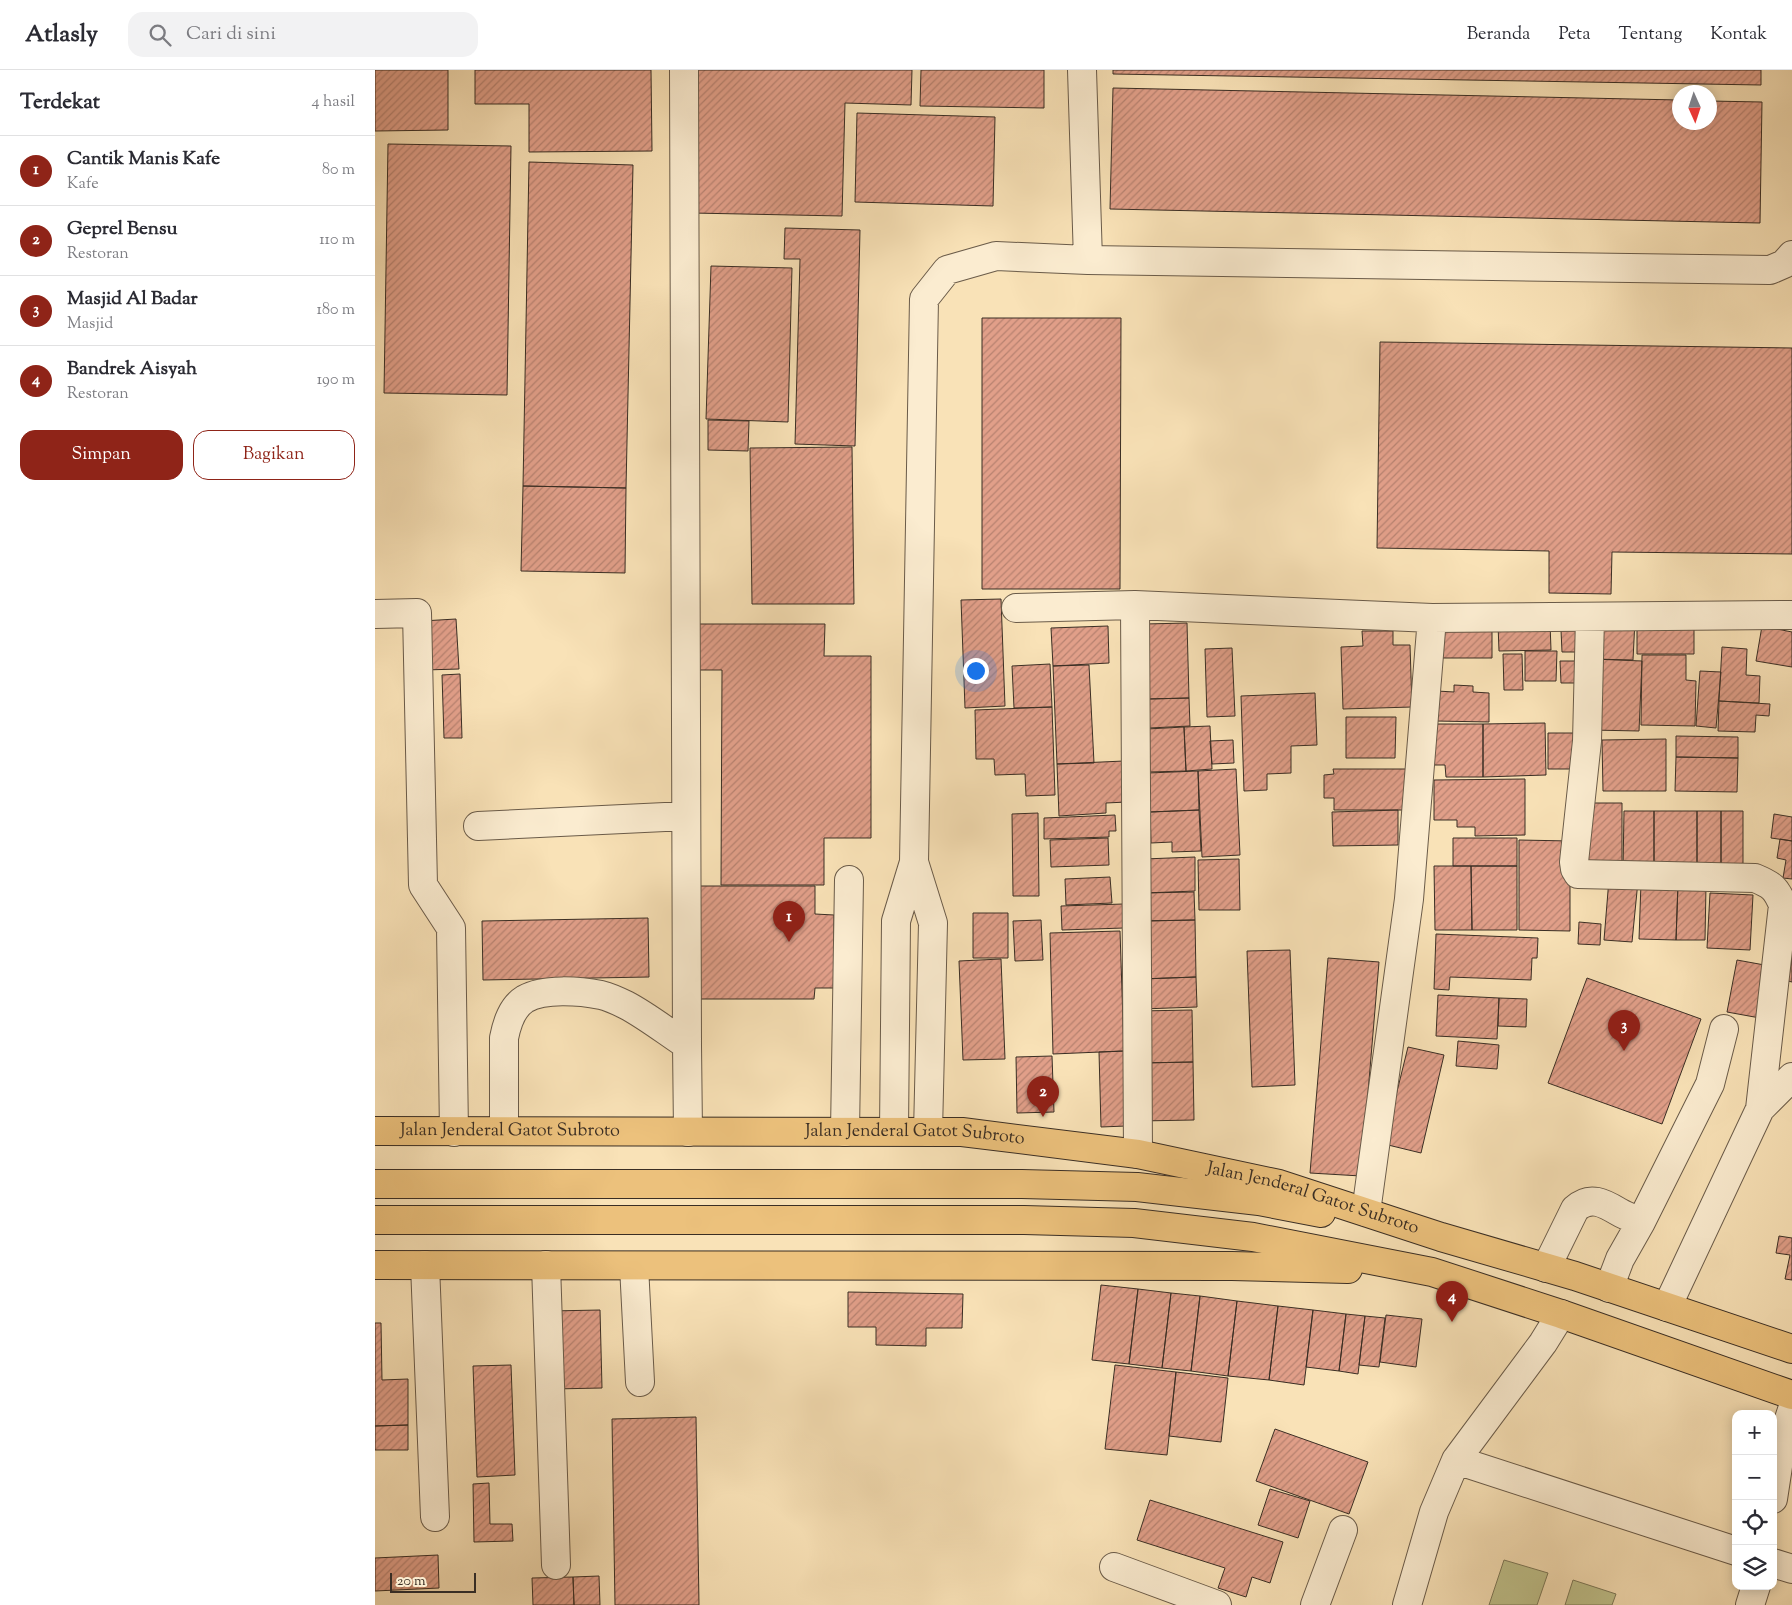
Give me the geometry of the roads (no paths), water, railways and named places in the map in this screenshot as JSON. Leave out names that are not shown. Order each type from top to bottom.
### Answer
[{"type":"highway","name":"Jalan Jenderal Gatot Subroto","points":[[375,1131],[962,1132],[1138,1154],[1279,1184],[1609,1288],[1792,1349]]},
{"type":"highway","name":"Jalan Jenderal Gatot Subroto","points":[[375,1184],[1022,1184],[1137,1187],[1259,1201],[1441,1236]]},
{"type":"highway","points":[[375,1220],[1024,1220],[1134,1223],[1253,1237],[1432,1272],[1561,1314],[1792,1395]]},
{"type":"highway","points":[[375,1265],[1232,1266],[1432,1272]]},
{"type":"street","points":[[684,70],[688,1132]]},
{"type":"street","points":[[1082,70],[1088,260]]},
{"type":"street","points":[[894,1132],[896,921],[914,862],[924,299],[947,270],[996,256],[1088,260],[1770,270],[1784,264],[1792,255]]},
{"type":"street","points":[[1016,608],[1135,605],[1433,618],[1792,615]]},
{"type":"street","points":[[1135,605],[1138,1154]]},
{"type":"street","points":[[375,614],[417,613],[423,885],[451,928],[454,1132]]},
{"type":"street","points":[[1590,617],[1587,741],[1574,862],[1578,874],[1755,878],[1777,890],[1783,905],[1760,1109],[1667,1308]]},
{"type":"street","points":[[1366,1212],[1409,900],[1433,618]]},
{"type":"street","points":[[478,826],[686,816]]},
{"type":"street","points":[[914,862],[933,923],[928,1132]]},
{"type":"street","points":[[845,1132],[849,880]]},
{"type":"street","points":[[504,1132],[504,1038],[506,1025],[512,1012],[525,999],[542,992],[602,995],[627,1006],[687,1045]]},
{"type":"street","points":[[1609,1288],[1620,1259],[1641,1222],[1710,1084],[1724,1030]]},
{"type":"street","points":[[1760,1109],[1792,1077]]},
{"type":"street","points":[[1546,1268],[1575,1209],[1580,1204],[1588,1202],[1605,1203],[1641,1222]]},
{"type":"street","points":[[425,1265],[435,1517]]},
{"type":"street","points":[[546,1265],[556,1565]]},
{"type":"street","points":[[634,1266],[640,1382]]},
{"type":"street","points":[[1407,1605],[1434,1512],[1455,1460],[1543,1342],[1561,1314]]},
{"type":"street","points":[[1777,1473],[1782,1440],[1792,1410]]},
{"type":"street","points":[[1455,1460],[1732,1550]]},
{"type":"street","points":[[1315,1605],[1343,1530]]},
{"type":"street","points":[[1777,1564],[1792,1569]]},
{"type":"street","points":[[1114,1567],[1217,1605]]},
{"type":"street","points":[[1750,1605],[1755,1590]]},
{"type":"place","name":"Cantik Manis Kafe","points":[[789,942]]},
{"type":"place","name":"Masjid Al Badar","points":[[1624,1051]]},
{"type":"place","name":"Geprel Bensu","points":[[1043,1117]]},
{"type":"place","name":"Bandrek Aisyah","points":[[1452,1322]]}]
